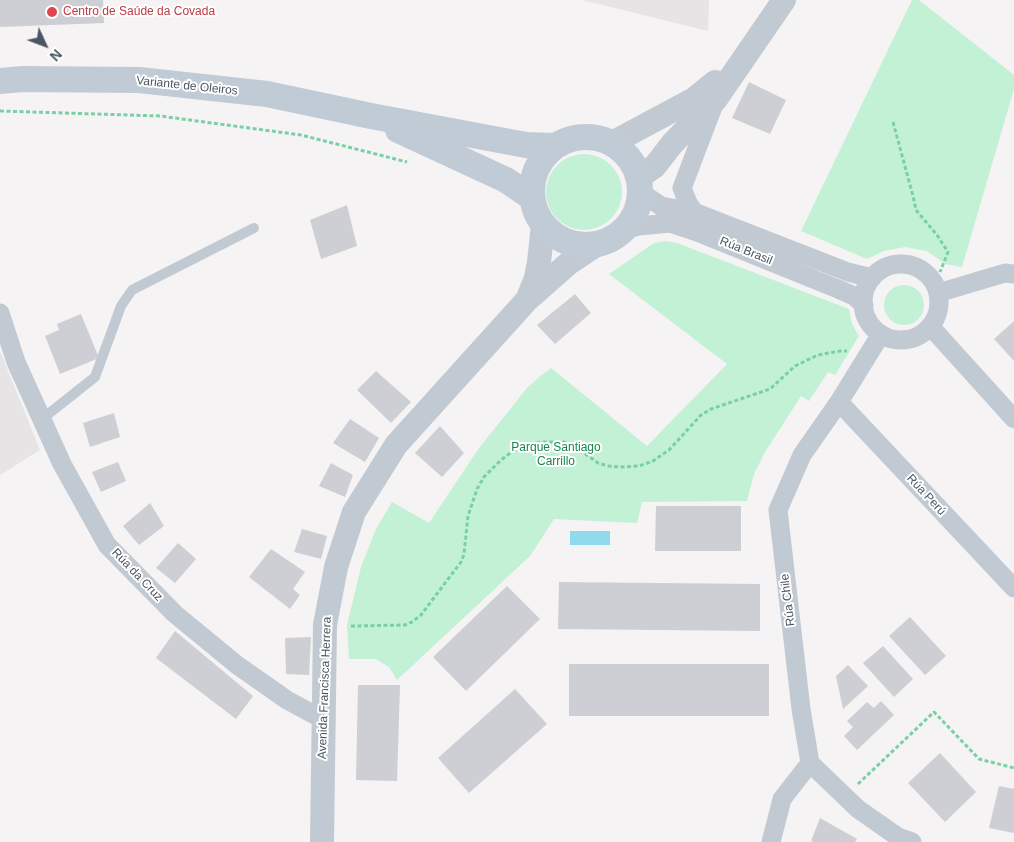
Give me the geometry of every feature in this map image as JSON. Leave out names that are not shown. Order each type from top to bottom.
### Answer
[{"type":"main road","name":"Variante de Oleiros","points":[[0,81],[24,79],[139,80],[267,94],[526,145],[555,146]]},
{"type":"main road","name":"Variante de Oleiros","points":[[371,116],[506,180],[532,197]]},
{"type":"main road","points":[[583,137],[598,138],[612,143],[624,152],[633,164],[639,185],[638,207],[632,220],[622,232],[610,240],[596,245],[566,242],[553,235],[535,212],[532,183],[536,168],[544,156],[555,146],[569,139],[583,137]]},
{"type":"street","points":[[639,185],[672,144],[716,98],[784,0]]},
{"type":"street","points":[[612,143],[694,99],[744,59]]},
{"type":"street","points":[[694,212],[682,188],[716,98]]},
{"type":"street","name":"Rúa Brasil","points":[[639,185],[661,206],[694,212],[848,272],[872,278]]},
{"type":"street","name":"Rúa Brasil","points":[[622,232],[639,226],[670,223],[838,288],[854,296],[864,305]]},
{"type":"street","name":"Avenida Francisca Herrera","points":[[527,300],[536,278],[543,224]]},
{"type":"street","name":"Avenida Francisca Herrera","points":[[322,842],[325,625],[336,567],[354,512],[396,444],[527,300],[569,262],[596,245]]},
{"type":"street","points":[[905,264],[917,267],[927,274],[936,288],[938,311],[930,326],[922,334],[907,339],[891,338],[881,334],[872,327],[866,316],[864,295],[872,278],[881,270],[892,265],[905,264]]},
{"type":"street","points":[[936,288],[1005,273],[1014,274]]},
{"type":"street","name":"Rúa da Cruz","points":[[0,313],[16,362],[62,464],[108,544],[175,614],[230,660],[287,700],[324,720]]},
{"type":"street","points":[[930,326],[1014,419]]},
{"type":"street","name":"Rúa Chile","points":[[810,762],[801,709],[778,510],[802,455],[839,402],[881,334]]},
{"type":"street","name":"Rúa Perú","points":[[839,402],[1014,588]]},
{"type":"street","points":[[771,842],[782,799],[810,762],[858,809],[898,837],[912,842]]},
{"type":"lane","points":[[42,419],[94,377],[121,306],[132,290],[254,228]]},
{"type":"path","points":[[0,111],[160,116],[301,135],[412,163],[423,142]]},
{"type":"path","points":[[893,122],[914,196],[916,210],[937,235],[948,252],[936,288]]},
{"type":"path","points":[[351,626],[405,625],[421,615],[461,562],[464,554],[468,516],[477,489],[484,477],[500,460],[513,451],[526,445],[541,442],[564,442],[574,445],[598,463],[608,466],[639,466],[669,450],[700,415],[711,409],[770,389],[795,366],[818,355],[840,351],[854,354]]},
{"type":"path","points":[[845,796],[934,712],[979,760],[1014,768]]},
{"type":"shaded area","points":[[582,0],[709,0],[708,31]]},
{"type":"shaded area","points":[[0,351],[40,450],[0,475]]},
{"type":"green space","points":[[912,0],[919,0],[1014,75],[1014,89],[962,267],[945,264],[927,251],[905,247],[884,251],[867,259],[801,231]]},
{"type":"green space","points":[[584,154],[599,157],[611,165],[619,177],[622,192],[619,207],[611,219],[599,227],[584,230],[569,227],[557,219],[549,207],[546,192],[549,177],[557,165],[569,157]]},
{"type":"green space","name":"Parque Santiago Carrillo","points":[[667,241],[677,243],[849,309],[852,324],[859,336],[835,375],[828,372],[809,401],[801,396],[765,452],[754,474],[747,501],[642,502],[637,523],[554,519],[530,556],[397,680],[389,667],[376,659],[349,659],[347,625],[361,567],[376,529],[392,502],[429,523],[479,448],[527,388],[539,377],[551,368],[647,446],[727,364],[609,274],[654,243]]},
{"type":"green space","points":[[904,285],[918,291],[924,305],[918,319],[904,325],[890,319],[884,305],[890,291]]},
{"type":"water","points":[[570,531],[610,531],[610,545],[570,545]]},
{"type":"building","name":"Centro de Saúde da Covada","points":[[0,0],[103,0],[104,23],[0,27]]},
{"type":"building","points":[[749,82],[786,100],[770,134],[732,118]]},
{"type":"building","points":[[347,205],[357,246],[321,259],[310,220]]},
{"type":"building","points":[[575,294],[591,313],[555,344],[537,325]]},
{"type":"building","points":[[81,314],[99,358],[60,374],[45,336],[59,330],[57,324]]},
{"type":"building","points":[[1014,321],[1014,361],[994,339]]},
{"type":"building","points":[[376,371],[411,402],[391,423],[357,390]]},
{"type":"building","points":[[114,413],[120,437],[90,447],[83,423]]},
{"type":"building","points":[[350,419],[379,438],[365,462],[333,443]]},
{"type":"building","points":[[440,426],[464,453],[442,477],[415,453]]},
{"type":"building","points":[[118,462],[126,481],[101,492],[92,472]]},
{"type":"building","points":[[331,463],[353,475],[345,497],[319,486]]},
{"type":"building","points":[[150,503],[164,526],[139,545],[123,526]]},
{"type":"building","points":[[656,506],[741,506],[741,551],[655,551]]},
{"type":"building","points":[[302,529],[327,536],[321,559],[294,552]]},
{"type":"building","points":[[178,543],[196,559],[175,583],[156,568]]},
{"type":"building","points":[[271,549],[305,572],[293,589],[300,595],[290,609],[249,577]]},
{"type":"building","points":[[559,582],[760,584],[760,631],[558,629]]},
{"type":"building","points":[[507,586],[540,619],[466,691],[433,657]]},
{"type":"building","points":[[910,617],[946,656],[925,675],[889,636]]},
{"type":"building","points":[[175,631],[253,696],[236,719],[156,658]]},
{"type":"building","points":[[311,637],[309,675],[286,674],[285,638]]},
{"type":"building","points":[[883,646],[913,679],[894,697],[863,663]]},
{"type":"building","points":[[569,664],[769,664],[769,716],[569,716]]},
{"type":"building","points":[[848,665],[868,686],[843,709],[836,676]]},
{"type":"building","points":[[358,685],[400,685],[397,781],[356,780]]},
{"type":"building","points":[[515,689],[547,724],[469,793],[438,758]]},
{"type":"building","points":[[881,701],[894,715],[857,750],[844,736],[853,727],[847,721],[867,702],[874,708]]},
{"type":"building","points":[[940,753],[976,792],[945,822],[908,783]]},
{"type":"building","points":[[999,786],[1014,789],[1014,833],[989,828]]},
{"type":"building","points":[[820,818],[857,839],[855,842],[811,841]]},
{"type":"place","name":"Centro de Saúde da Covada","points":[[52,12]]}]
